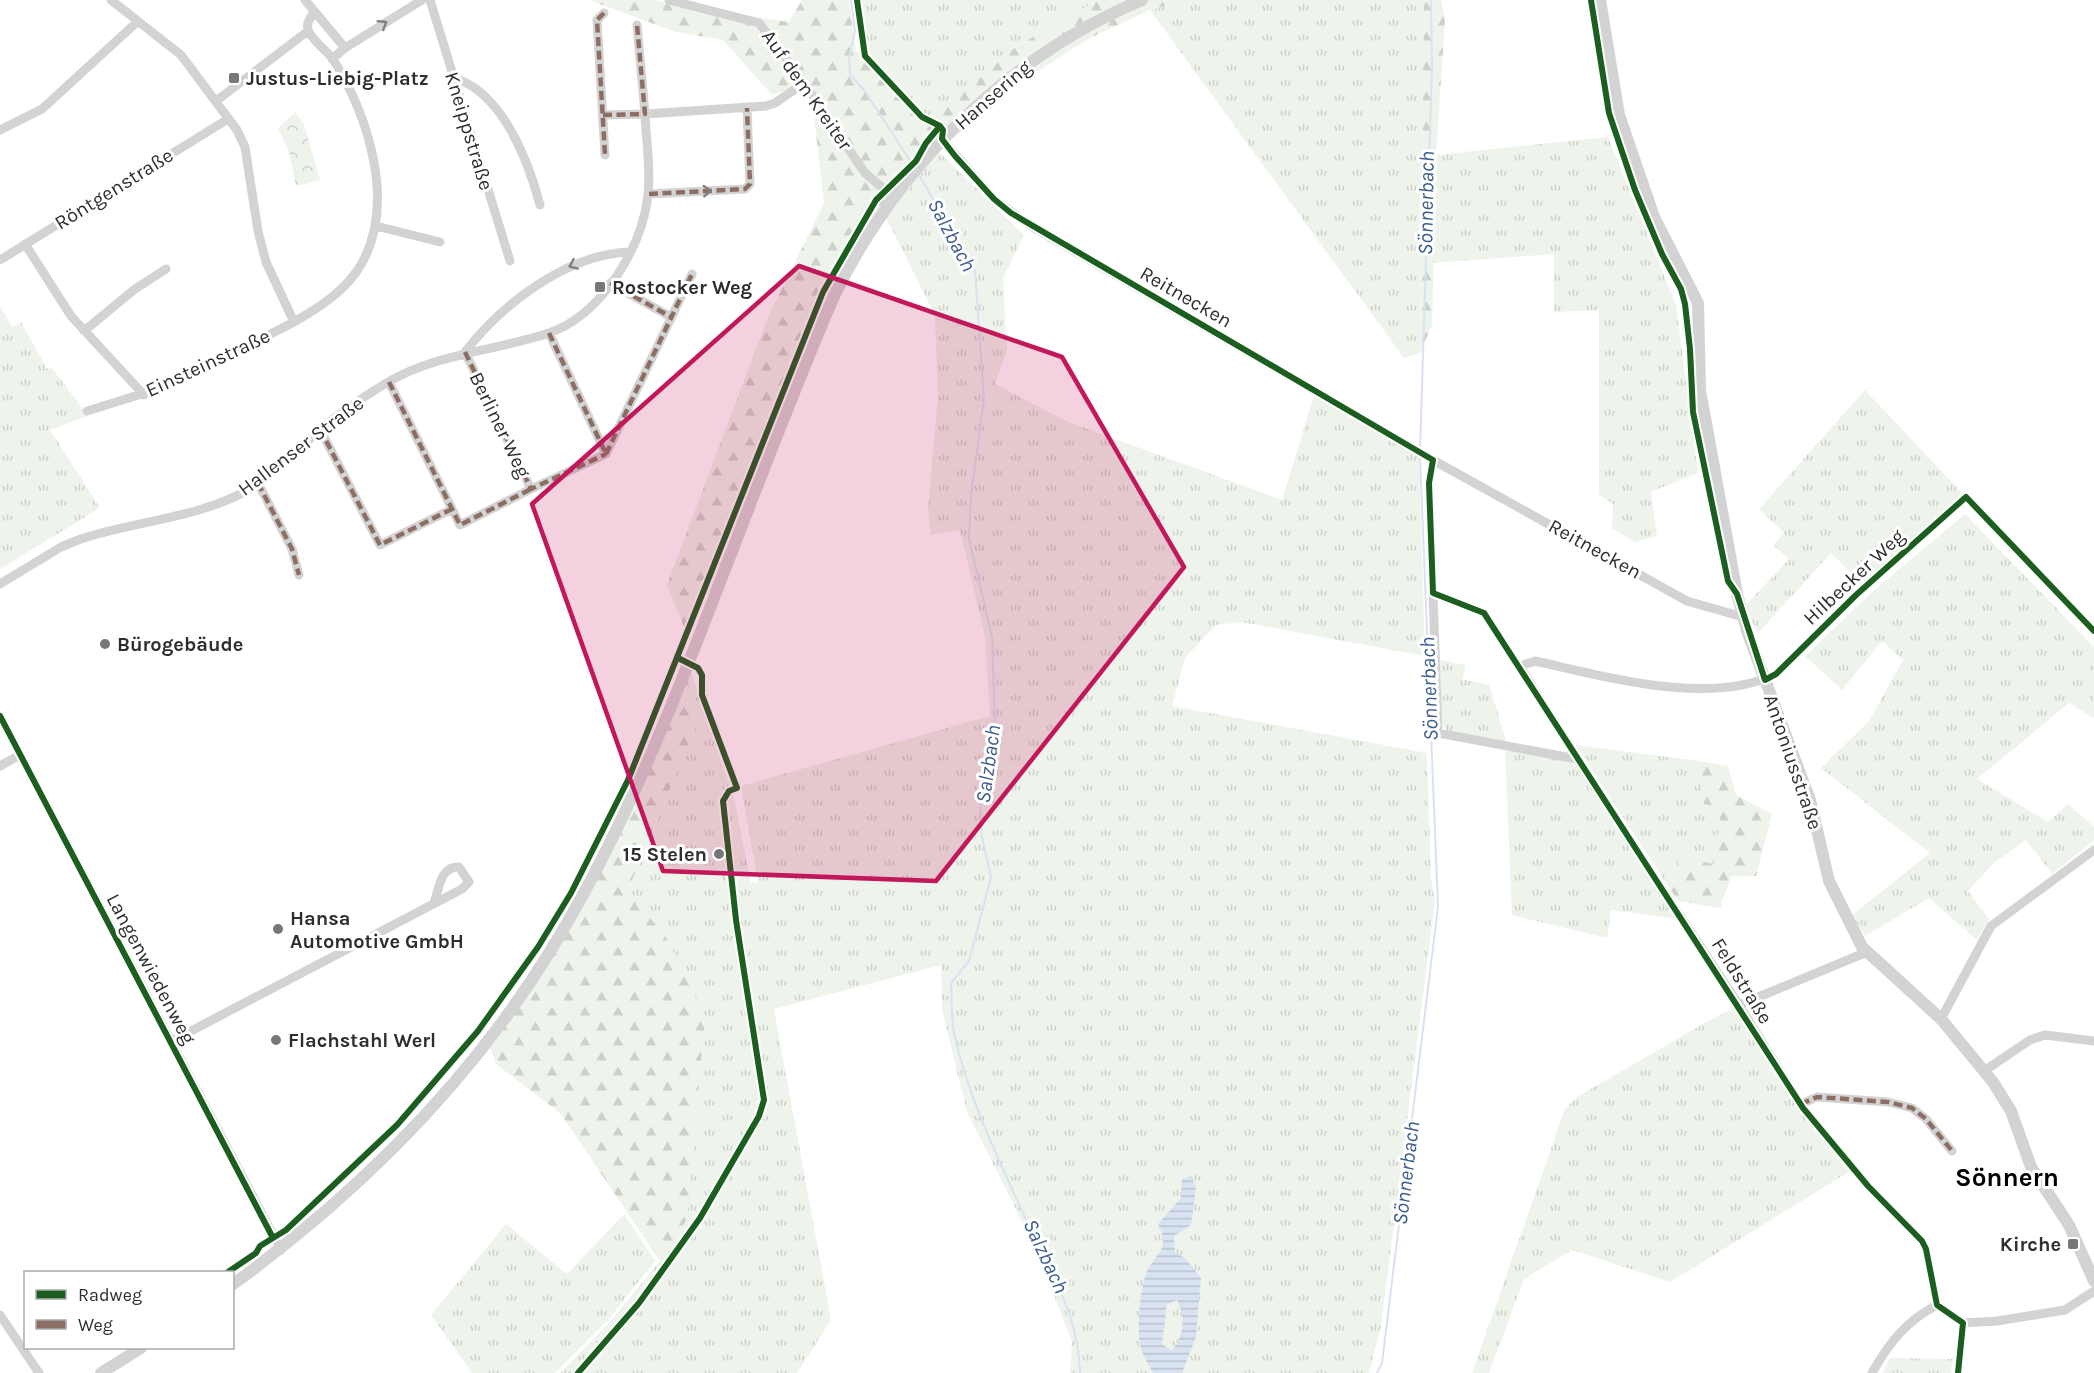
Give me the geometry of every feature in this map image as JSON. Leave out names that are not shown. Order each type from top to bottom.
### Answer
[{"type":"street","points":[[111,0],[181,55],[216,101],[244,147],[258,231],[266,262],[294,322]]},
{"type":"street","points":[[305,0],[345,48]]},
{"type":"street","points":[[332,59],[345,48],[422,0]]},
{"type":"street","name":"Kneippstraße","points":[[430,0],[510,261]]},
{"type":"street","name":"Auf dem Kreiter","points":[[669,0],[759,23],[804,83],[865,173],[894,198]]},
{"type":"street","name":"Hansering","points":[[234,1284],[281,1250],[368,1174],[427,1112],[507,1014],[564,927],[616,833],[656,745],[834,296],[855,256],[894,198],[942,139],[973,109],[1041,54],[1106,16],[1142,0]]},
{"type":"street","name":"Antoniusstraße","points":[[1600,0],[1619,115],[1654,217],[1698,303],[1700,390],[1743,617],[1810,800],[1829,881],[1857,940],[1867,952],[1941,1019],[1984,1071],[2007,1104],[2031,1167],[2069,1225],[2094,1281]]},
{"type":"street","points":[[216,101],[308,30],[308,21],[315,12]]},
{"type":"street","points":[[604,13],[597,20],[606,155]]},
{"type":"street","points":[[0,130],[42,108],[137,22]]},
{"type":"street","name":"Hallenser Straße","points":[[0,584],[61,547],[78,540],[228,500],[258,483],[320,429],[388,382],[465,352],[549,333],[567,325],[588,310],[610,283],[630,252],[643,221],[649,194],[637,25]]},
{"type":"street","name":"Einsteinstraße","points":[[87,411],[174,384],[294,322],[333,296],[362,263],[376,226],[378,180],[368,139],[332,59],[308,30]]},
{"type":"street","points":[[454,78],[470,83],[488,100],[508,127],[530,165],[540,205]]},
{"type":"street","points":[[603,115],[747,108],[775,103],[804,83]]},
{"type":"street","points":[[649,194],[745,189],[750,184],[747,108]]},
{"type":"street","name":"Röntgenstraße","points":[[0,260],[228,119]]},
{"type":"street","name":"Reitnecken","points":[[942,139],[994,199],[1031,226],[1429,457],[1687,600],[1743,617]]},
{"type":"street","points":[[376,226],[440,242]]},
{"type":"street","points":[[25,244],[53,290],[84,331],[144,394]]},
{"type":"street","name":"Hallenser Straße","points":[[465,352],[499,317],[544,280],[573,264],[600,255],[630,252]]},
{"type":"street","points":[[84,331],[135,289],[166,269]]},
{"type":"street","points":[[606,454],[692,274]]},
{"type":"street","points":[[610,283],[671,317]]},
{"type":"street","points":[[549,333],[606,454]]},
{"type":"street","name":"Berliner Weg","points":[[465,352],[531,489],[606,454]]},
{"type":"street","points":[[388,382],[460,525],[531,489]]},
{"type":"street","points":[[320,429],[380,545],[452,509]]},
{"type":"street","points":[[1429,457],[1438,733],[1577,759]]},
{"type":"street","points":[[258,483],[292,549],[299,575]]},
{"type":"street","name":"Hilbecker Weg","points":[[1765,680],[1776,674],[1856,595],[1966,497],[2094,631]]},
{"type":"street","name":"Feldstraße","points":[[1765,680],[1708,689],[1674,688],[1535,661],[1520,666],[1577,759],[1739,1005],[1801,1104],[1868,1186],[1922,1241],[1926,1250],[1937,1305]]},
{"type":"street","name":"Langenwiedenweg","points":[[0,716],[281,1250]]},
{"type":"street","points":[[0,766],[20,755]]},
{"type":"street","points":[[1941,1019],[1991,926],[2094,850]]},
{"type":"street","points":[[170,1042],[434,903]]},
{"type":"street","points":[[1739,1005],[1867,952]]},
{"type":"street","points":[[1984,1071],[2030,1040],[2045,1035],[2094,1041]]},
{"type":"street","points":[[1801,1104],[1817,1097],[1888,1102],[1912,1108],[1926,1119],[1952,1151]]},
{"type":"street","points":[[1872,1373],[1884,1351],[1903,1327],[1937,1305],[1963,1323],[1997,1321],[2065,1310],[2094,1291]]},
{"type":"street","points":[[0,1315],[39,1373]]},
{"type":"street","points":[[1958,1373],[1963,1323]]},
{"type":"street","points":[[101,1373],[138,1349]]},
{"type":"highlighted area","points":[[799,266],[1062,357],[1184,567],[936,881],[663,871],[532,504]]},
{"type":"green space","points":[[589,0],[653,0],[789,22],[802,0],[849,0],[856,51],[868,53],[929,121],[1017,46],[1099,0],[1190,0],[1150,10],[1088,39],[1021,82],[938,151],[886,218],[852,270],[810,364],[737,555],[684,627],[667,585],[768,317],[824,203],[810,82],[772,95],[723,40],[676,32]]},
{"type":"green space","points":[[862,0],[1099,0],[1017,46],[929,122],[868,53]]},
{"type":"green space","points":[[1190,0],[1424,0],[1420,353],[1404,358],[1150,10]]},
{"type":"green space","points":[[1424,0],[1441,0],[1445,20],[1436,155],[1432,325],[1420,353]]},
{"type":"green space","points":[[295,112],[304,124],[320,180],[296,186],[289,152],[278,128]]},
{"type":"green space","points":[[1608,137],[1676,305],[1698,473],[1651,492],[1657,536],[1635,542],[1612,528],[1613,504],[1599,495],[1599,310],[1554,312],[1554,254],[1432,263],[1436,155]]},
{"type":"green space","points":[[938,151],[1024,235],[1003,278],[1007,350],[995,384],[1066,421],[1282,500],[1314,396],[1419,457],[1425,656],[1241,622],[1216,625],[1185,658],[1172,706],[1427,753],[1431,878],[1435,901],[1381,1326],[1369,1373],[1070,1373],[1072,1342],[1055,1298],[1016,1209],[967,1112],[942,1010],[941,965],[774,1009],[831,1320],[797,1373],[560,1373],[608,1324],[660,1261],[687,1218],[667,939],[628,891],[703,709],[734,798],[751,883],[758,882],[741,786],[990,716],[985,636],[960,530],[931,535],[928,510],[938,394],[935,315],[886,218]]},
{"type":"green space","points":[[0,306],[12,327],[21,322],[47,369],[52,368],[88,416],[50,430],[100,508],[0,569]]},
{"type":"green space","points":[[1865,390],[1963,494],[1862,584],[1831,553],[1757,634],[1746,605],[1789,559],[1773,545],[1784,533],[1759,509]]},
{"type":"green space","points":[[1965,514],[2094,647],[2094,718],[2069,703],[1977,779],[2048,822],[2068,804],[2094,827],[2094,840],[2052,874],[2026,840],[1995,862],[1968,891],[1989,919],[1977,940],[1929,898],[1865,936],[1852,915],[1930,853],[1821,768],[1869,721],[1903,660],[1882,641],[1842,690],[1805,656],[1871,593]]},
{"type":"green space","points":[[1440,660],[1466,665],[1462,679],[1489,685],[1507,743],[1449,733],[1441,723]]},
{"type":"green space","points":[[691,670],[703,709],[628,890],[667,939],[705,1017],[687,1219],[660,1261],[561,1114],[496,1064],[490,1048],[565,936]]},
{"type":"green space","points":[[1576,745],[1699,761],[1704,804],[1721,808],[1714,865],[1683,858],[1664,880]]},
{"type":"green space","points":[[1505,750],[1568,760],[1579,769],[1679,919],[1611,910],[1607,938],[1512,915]]},
{"type":"green space","points":[[1699,761],[1728,766],[1736,795],[1772,814],[1756,876],[1731,876],[1720,908],[1678,901],[1664,880],[1683,858],[1714,864],[1721,808],[1704,804]]},
{"type":"green space","points":[[1739,1006],[1769,1058],[1852,1170],[1670,1282],[1572,1250],[1524,1279],[1489,1373],[1472,1373],[1565,1109],[1577,1097],[1708,1021]]},
{"type":"green space","points":[[624,1214],[655,1261],[608,1320],[555,1373],[472,1373],[431,1315],[506,1224],[567,1274]]},
{"type":"green space","points":[[1890,1358],[1953,1359],[1951,1373],[1882,1373]]},
{"type":"water","points":[[1191,1176],[1196,1188],[1191,1225],[1174,1236],[1175,1253],[1185,1258],[1201,1278],[1196,1337],[1182,1373],[1153,1373],[1141,1348],[1139,1320],[1141,1296],[1148,1269],[1162,1249],[1163,1239],[1158,1224],[1181,1198],[1182,1179]],"holes":[[[1177,1300],[1183,1320],[1181,1333],[1172,1351],[1162,1344],[1167,1304]]]},
{"type":"waterway","name":"Salzbach","points":[[851,0],[855,31],[849,59],[850,75],[864,90],[911,162]]},
{"type":"waterway","name":"Sönnerbach","points":[[1420,450],[1432,68],[1431,0]]},
{"type":"waterway","name":"Salzbach","points":[[919,175],[975,271],[984,399],[971,495],[969,539],[992,637],[995,728],[980,784],[981,833],[991,877],[969,961],[951,983],[953,1027],[978,1111],[1071,1318],[1080,1373]]},
{"type":"waterway","name":"Sönnerbach","points":[[1377,1373],[1382,1363],[1438,907],[1420,456]]},
{"type":"marked path","points":[[604,13],[597,20],[605,155]]},
{"type":"marked path","points":[[603,115],[645,114],[637,25]]},
{"type":"marked path","points":[[649,194],[745,189],[750,184],[747,108]]},
{"type":"marked path","points":[[606,454],[692,274]]},
{"type":"marked path","points":[[610,283],[671,317]]},
{"type":"marked path","points":[[549,333],[606,454]]},
{"type":"marked path","points":[[465,352],[531,489],[606,454]]},
{"type":"marked path","points":[[389,382],[460,525],[531,489]]},
{"type":"marked path","points":[[320,429],[380,545],[452,509]]},
{"type":"marked path","points":[[258,483],[292,549],[299,575]]},
{"type":"marked path","points":[[1801,1104],[1817,1097],[1888,1102],[1912,1108],[1926,1119],[1952,1151]]},
{"type":"cycle path","points":[[857,0],[865,56],[922,117],[940,126],[943,130],[942,139],[955,156],[994,199],[1011,213],[1433,460],[1429,483],[1433,593],[1484,613],[1803,1108],[1868,1186],[1922,1241],[1926,1249],[1937,1305],[1963,1323],[1958,1373]]},
{"type":"cycle path","points":[[1591,0],[1609,113],[1635,190],[1662,254],[1681,289],[1685,304],[1693,412],[1728,581],[1737,594],[1765,680],[1776,674],[1856,595],[1966,497],[2094,631]]},
{"type":"cycle path","points":[[229,1271],[256,1253],[260,1246],[286,1230],[397,1125],[478,1031],[538,947],[571,893],[628,780],[823,292],[876,200],[916,161],[926,143],[940,126]]},
{"type":"cycle path","points":[[578,1373],[639,1303],[700,1218],[759,1116],[764,1100],[736,920],[723,801],[729,791],[737,788],[702,695],[702,675],[698,668],[678,658]]},
{"type":"cycle path","points":[[0,716],[273,1238]]},
{"type":"place","name":"Justus-Liebig-Platz","points":[[234,78]]},
{"type":"place","name":"Rostocker Weg","points":[[600,287]]},
{"type":"place","name":"Bürogebäude","points":[[105,644]]},
{"type":"place","name":"15 Stelen","points":[[719,854]]},
{"type":"place","name":"Hansa Automotive GmbH","points":[[278,929]]},
{"type":"place","name":"Flachstahl Werl","points":[[276,1040]]},
{"type":"place","name":"Kirche","points":[[2073,1244]]},
{"type":"district","name":"Sönnern","points":[[2007,1177]]}]
